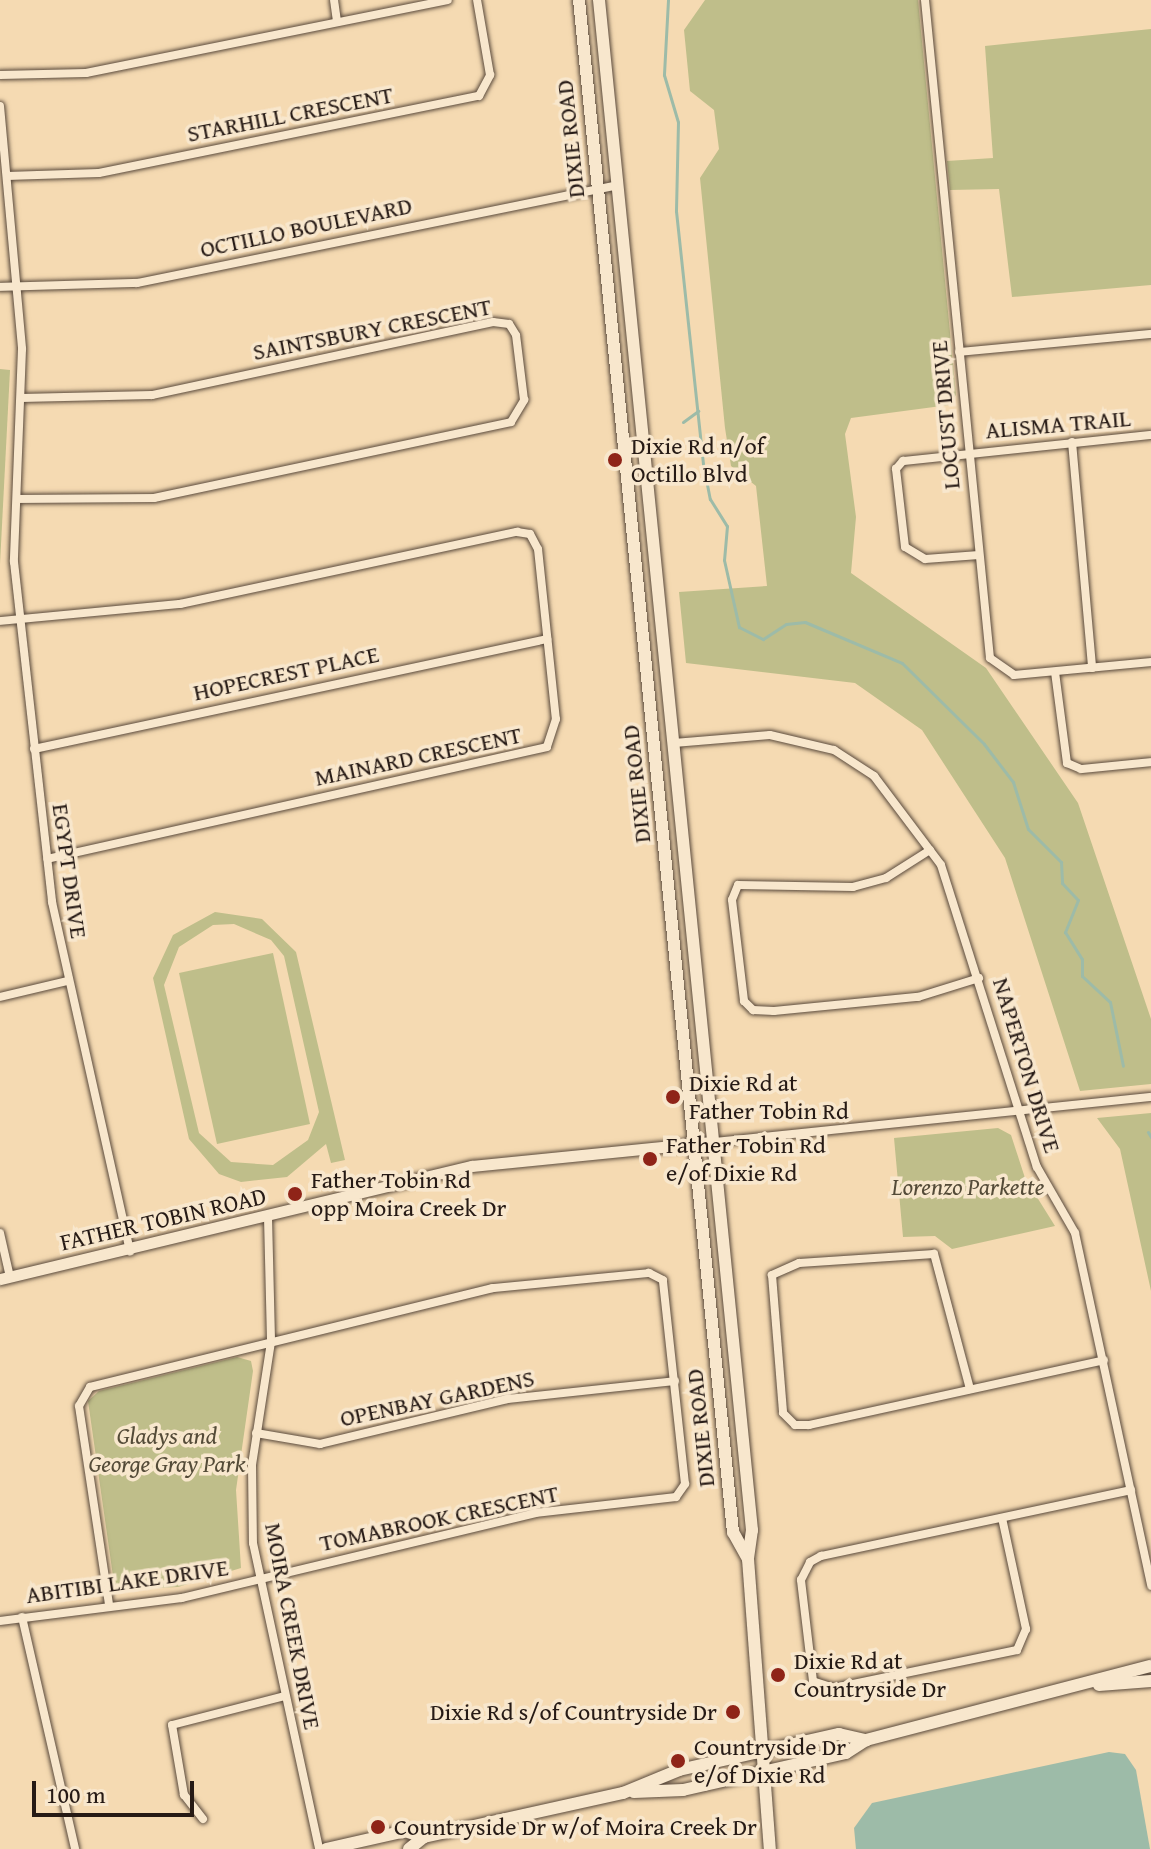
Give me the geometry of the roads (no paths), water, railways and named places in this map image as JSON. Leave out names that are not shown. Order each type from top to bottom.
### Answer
[{"type":"main road","name":"DIXIE ROAD","points":[[579,0],[733,1532],[748,1559]]},
{"type":"main road","name":"DIXIE ROAD","points":[[599,0],[752,1530],[748,1559],[770,1849]]},
{"type":"main road","points":[[623,1793],[683,1790],[846,1753],[866,1740],[1099,1685],[1151,1666]]},
{"type":"main road","points":[[1099,1685],[1151,1681]]},
{"type":"main road","points":[[409,1849],[424,1837],[623,1793],[764,1751],[839,1734],[866,1740]]},
{"type":"main road","points":[[326,1849],[405,1831],[424,1837]]},
{"type":"street","points":[[334,0],[337,22]]},
{"type":"street","points":[[0,75],[86,73],[448,0]]},
{"type":"street","name":"STARHILL CRESCENT","points":[[7,176],[99,173],[479,96],[490,75],[477,0]]},
{"type":"street","name":"LOCUST DRIVE","points":[[925,0],[990,658],[1014,675],[1151,662]]},
{"type":"street","name":"EGYPT DRIVE","points":[[0,106],[17,287],[21,398],[17,499],[21,619],[34,749],[47,859],[67,981],[130,1251]]},
{"type":"street","name":"OCTILLO BOULEVARD","points":[[0,287],[137,283],[617,185]]},
{"type":"street","name":"SAINTSBURY CRESCENT","points":[[17,499],[154,498],[511,422],[524,400],[516,335],[509,324],[493,322],[152,395],[21,398]]},
{"type":"street","points":[[959,352],[1151,334]]},
{"type":"street","name":"ALISMA TRAIL","points":[[979,555],[925,559],[902,539],[899,465],[968,452],[1151,435]]},
{"type":"street","points":[[1072,442],[1092,668]]},
{"type":"street","name":"MAINARD CRESCENT","points":[[21,619],[180,604],[521,531],[538,549],[555,731],[541,750],[47,859]]},
{"type":"street","points":[[0,621],[21,619]]},
{"type":"street","name":"HOPECREST PLACE","points":[[34,749],[547,639]]},
{"type":"street","points":[[1055,672],[1067,763],[1081,769],[1151,762]]},
{"type":"street","name":"NAPERTON DRIVE","points":[[674,743],[770,735],[820,744],[874,776],[930,850],[979,978],[1037,1167],[1075,1233],[1151,1586]]},
{"type":"street","points":[[930,850],[886,878],[853,887],[738,885],[732,900],[744,1001],[753,1010],[774,1011],[932,995],[979,978]]},
{"type":"street","points":[[0,997],[67,981]]},
{"type":"street","points":[[714,1142],[1151,1097]]},
{"type":"street","name":"FATHER TOBIN ROAD","points":[[5,1278],[130,1251],[472,1166],[714,1142]]},
{"type":"street","name":"MOIRA CREEK DRIVE","points":[[268,1217],[271,1342],[256,1433],[251,1510],[259,1579],[319,1849]]},
{"type":"street","points":[[0,1233],[5,1278]]},
{"type":"street","points":[[970,1389],[934,1254],[786,1265],[772,1275],[789,1422],[809,1425],[1104,1360]]},
{"type":"street","name":"TOMABROOK CRESCENT","points":[[109,1604],[81,1395],[96,1385],[493,1288],[649,1273],[665,1288],[685,1484],[676,1497],[526,1514],[259,1579]]},
{"type":"street","name":"OPENBAY GARDENS","points":[[256,1433],[320,1444],[507,1399],[675,1381]]},
{"type":"street","points":[[1002,1518],[1026,1629],[1017,1650],[834,1688],[813,1681],[801,1580],[806,1566],[1002,1518],[1131,1490]]},
{"type":"street","name":"ABITIBI LAKE DRIVE","points":[[0,1621],[109,1604],[182,1598],[259,1579]]},
{"type":"street","points":[[22,1617],[75,1849]]},
{"type":"street","points":[[203,1819],[184,1795],[172,1725],[285,1696]]},
{"type":"waterway","points":[[668,0],[664,75],[678,122],[676,211],[703,464],[710,499],[727,526],[724,560],[739,627],[763,639],[786,624],[805,622],[902,663],[984,744],[1013,782],[1028,829],[1061,862],[1062,883],[1078,900],[1065,932],[1082,959],[1082,976],[1110,1002],[1123,1066]]},
{"type":"waterway","points":[[683,422],[698,411]]},
{"type":"waterway","points":[[1148,1132],[1151,1137]]},
{"type":"place","name":"Dixie Rd n/of Octillo Blvd","points":[[615,460]]},
{"type":"place","name":"Dixie Rd at Father Tobin Rd","points":[[673,1097]]},
{"type":"place","name":"Father Tobin Rd e/of Dixie Rd","points":[[650,1159]]},
{"type":"place","name":"Father Tobin Rd opp Moira Creek Dr","points":[[295,1194]]},
{"type":"place","name":"Dixie Rd at Countryside Dr","points":[[778,1675]]},
{"type":"place","name":"Dixie Rd s/of Countryside Dr","points":[[733,1712]]},
{"type":"place","name":"Countryside Dr e/of Dixie Rd","points":[[678,1761]]},
{"type":"place","name":"Countryside Dr w/of Moira Creek Dr","points":[[378,1827]]},
{"type":"park label","name":"Lorenzo Parkette","points":[[968,1187]]},
{"type":"park label","name":"Gladys and George Gray Park","points":[[167,1450]]}]
